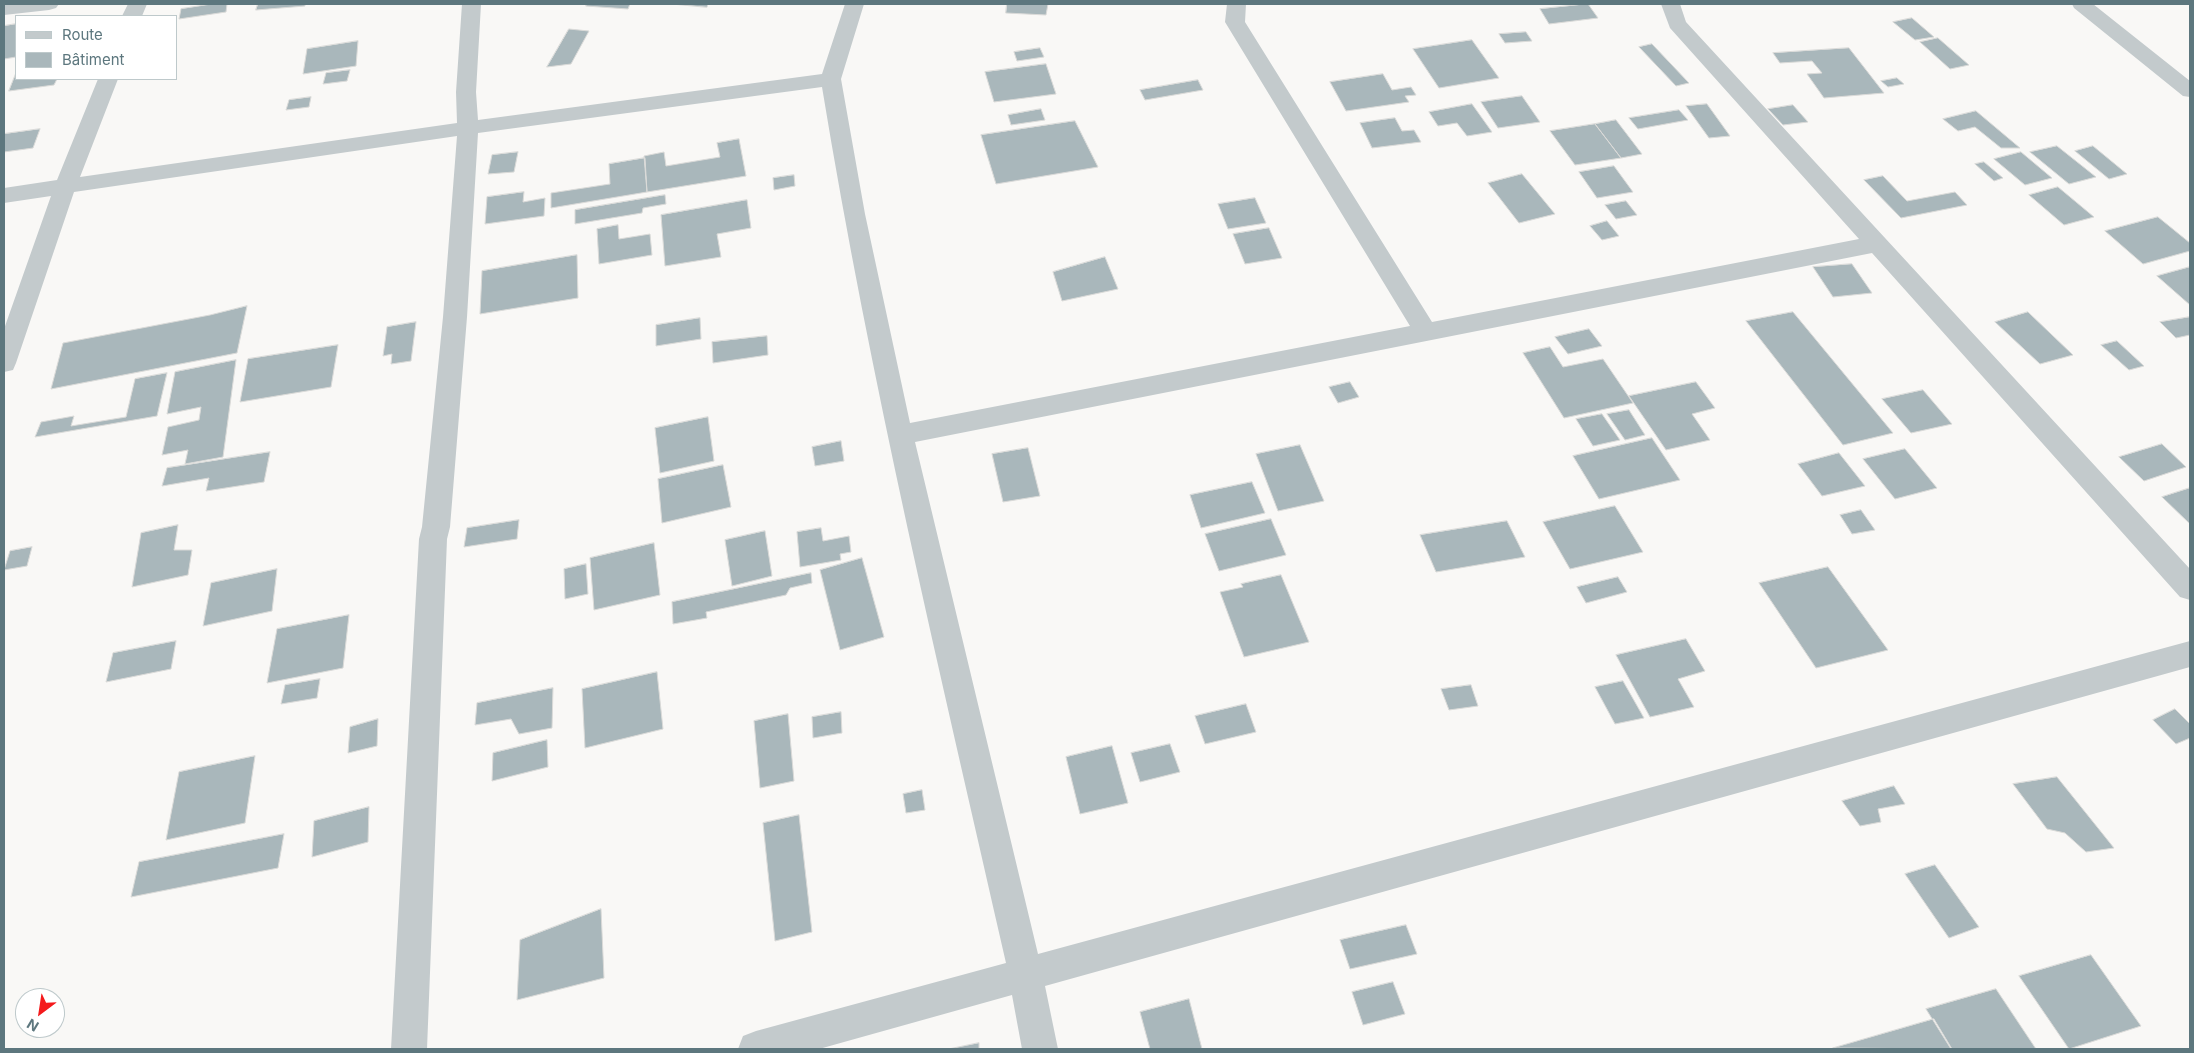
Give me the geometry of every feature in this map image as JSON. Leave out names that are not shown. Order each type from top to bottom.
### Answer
[{"type":"street","points":[[4,10],[48,4]]},
{"type":"street","points":[[409,1049],[434,539],[449,393],[468,128],[466,92],[471,4]]},
{"type":"street","points":[[855,4],[831,79],[854,214],[900,435],[1026,975],[1040,1049]]},
{"type":"street","points":[[1236,4],[1236,22],[1426,332]]},
{"type":"street","points":[[1671,4],[1677,24],[2190,588]]},
{"type":"street","points":[[2080,4],[2190,91]]},
{"type":"street","points":[[4,195],[468,128],[831,79]]},
{"type":"street","points":[[4,363],[65,187],[108,80]]},
{"type":"street","points":[[900,435],[1877,244]]},
{"type":"street","points":[[756,1049],[2190,654]]},
{"type":"building","points":[[212,4],[227,4],[226,12],[179,19],[181,9]]},
{"type":"building","points":[[258,4],[305,4],[305,6],[256,10]]},
{"type":"building","points":[[587,4],[630,4],[628,9],[586,6]]},
{"type":"building","points":[[672,4],[708,4],[707,7]]},
{"type":"building","points":[[1007,4],[1048,4],[1046,15],[1006,13]]},
{"type":"building","points":[[1588,4],[1598,18],[1549,24],[1540,9]]},
{"type":"building","points":[[1912,18],[1934,37],[1915,40],[1893,22]]},
{"type":"building","points":[[15,24],[15,57],[4,59],[4,26]]},
{"type":"building","points":[[569,29],[589,31],[571,64],[547,67]]},
{"type":"building","points":[[1526,32],[1532,41],[1505,43],[1499,34]]},
{"type":"building","points":[[1938,38],[1969,65],[1950,69],[1920,42]]},
{"type":"building","points":[[1472,40],[1499,78],[1439,88],[1413,49]]},
{"type":"building","points":[[358,41],[356,66],[303,74],[307,49]]},
{"type":"building","points":[[1652,44],[1689,83],[1676,86],[1639,47]]},
{"type":"building","points":[[1040,48],[1044,57],[1017,61],[1014,52]]},
{"type":"building","points":[[1849,48],[1884,93],[1824,98],[1807,74],[1822,73],[1812,61],[1780,63],[1773,53]]},
{"type":"building","points":[[1046,64],[1056,94],[994,102],[985,72]]},
{"type":"building","points":[[350,70],[347,81],[323,84],[326,73]]},
{"type":"building","points":[[1383,74],[1392,90],[1411,87],[1416,95],[1405,96],[1409,102],[1346,111],[1330,82]]},
{"type":"building","points":[[15,76],[15,80],[56,80],[54,85],[9,91]]},
{"type":"building","points":[[1897,78],[1904,84],[1888,87],[1881,81]]},
{"type":"building","points":[[1198,80],[1203,90],[1145,100],[1140,90]]},
{"type":"building","points":[[1522,96],[1540,122],[1498,128],[1481,102]]},
{"type":"building","points":[[311,97],[309,107],[286,110],[289,100]]},
{"type":"building","points":[[1472,104],[1492,132],[1467,136],[1457,123],[1438,126],[1429,112]]},
{"type":"building","points":[[1707,104],[1730,136],[1709,138],[1686,106]]},
{"type":"building","points":[[1793,105],[1808,122],[1783,125],[1768,109]]},
{"type":"building","points":[[1041,109],[1045,120],[1011,125],[1008,115]]},
{"type":"building","points":[[1679,110],[1688,120],[1638,129],[1629,118]]},
{"type":"building","points":[[1976,111],[2020,148],[2001,148],[1975,127],[1958,131],[1943,119]]},
{"type":"building","points":[[1395,118],[1402,131],[1414,130],[1421,142],[1372,148],[1360,123]]},
{"type":"building","points":[[1616,120],[1642,154],[1621,158],[1595,124]]},
{"type":"building","points":[[1075,121],[1098,167],[996,184],[981,135]]},
{"type":"building","points":[[1595,124],[1621,158],[1575,165],[1550,131]]},
{"type":"building","points":[[40,129],[33,148],[4,152],[4,134]]},
{"type":"building","points":[[739,139],[746,176],[647,192],[644,156],[664,152],[666,166],[720,157],[717,143]]},
{"type":"building","points":[[2057,146],[2096,177],[2069,184],[2030,152]]},
{"type":"building","points":[[2093,146],[2127,174],[2109,179],[2075,151]]},
{"type":"building","points":[[518,152],[514,172],[488,174],[492,155]]},
{"type":"building","points":[[2021,152],[2052,178],[2025,185],[1994,159]]},
{"type":"building","points":[[645,158],[647,192],[551,208],[551,193],[610,184],[609,164]]},
{"type":"building","points":[[1984,162],[2003,178],[1994,181],[1975,164]]},
{"type":"building","points":[[1614,166],[1633,192],[1597,198],[1579,172]]},
{"type":"building","points":[[1522,174],[1555,214],[1519,223],[1488,183]]},
{"type":"building","points":[[794,175],[795,186],[774,190],[773,178]]},
{"type":"building","points":[[1883,176],[1907,201],[1955,192],[1967,205],[1901,218],[1864,180]]},
{"type":"building","points":[[2058,187],[2094,217],[2064,225],[2029,195]]},
{"type":"building","points":[[524,192],[523,202],[545,198],[544,216],[485,224],[487,197]]},
{"type":"building","points":[[665,195],[666,204],[643,208],[642,213],[575,224],[575,210]]},
{"type":"building","points":[[1255,198],[1266,223],[1228,229],[1218,204]]},
{"type":"building","points":[[747,200],[751,228],[717,234],[721,257],[665,266],[661,215]]},
{"type":"building","points":[[1626,201],[1637,215],[1616,219],[1605,205]]},
{"type":"building","points":[[2158,217],[2190,243],[2190,251],[2143,264],[2105,231]]},
{"type":"building","points":[[1607,221],[1619,236],[1602,240],[1590,226]]},
{"type":"building","points":[[618,225],[619,239],[650,234],[652,255],[599,264],[597,229]]},
{"type":"building","points":[[1269,228],[1282,258],[1245,264],[1233,234]]},
{"type":"building","points":[[577,255],[578,298],[480,314],[482,271]]},
{"type":"building","points":[[1105,257],[1118,289],[1062,301],[1053,272]]},
{"type":"building","points":[[1852,264],[1872,293],[1833,297],[1813,267]]},
{"type":"building","points":[[2190,267],[2190,305],[2157,276]]},
{"type":"building","points":[[247,306],[237,353],[51,389],[63,343],[210,315]]},
{"type":"building","points":[[1793,312],[1893,433],[1843,445],[1746,321]]},
{"type":"building","points":[[2028,312],[2073,355],[2040,364],[1995,322]]},
{"type":"building","points":[[2190,317],[2190,335],[2176,338],[2160,322]]},
{"type":"building","points":[[700,318],[701,339],[656,346],[656,325]]},
{"type":"building","points":[[416,322],[411,361],[391,364],[392,354],[383,356],[387,327]]},
{"type":"building","points":[[1589,329],[1602,346],[1568,354],[1555,337]]},
{"type":"building","points":[[767,336],[768,355],[713,363],[712,342]]},
{"type":"building","points":[[2117,341],[2144,366],[2129,370],[2101,345]]},
{"type":"building","points":[[338,345],[331,387],[240,402],[248,359]]},
{"type":"building","points":[[1550,347],[1563,367],[1603,359],[1633,403],[1564,418],[1523,353]]},
{"type":"building","points":[[236,360],[223,457],[185,464],[188,450],[162,455],[168,427],[199,420],[201,407],[167,414],[175,372]]},
{"type":"building","points":[[167,373],[157,416],[35,437],[41,422],[74,416],[71,426],[126,417],[135,379]]},
{"type":"building","points":[[1350,382],[1359,397],[1338,403],[1329,387]]},
{"type":"building","points":[[1696,382],[1715,408],[1692,414],[1710,440],[1666,450],[1629,396]]},
{"type":"building","points":[[1923,390],[1952,424],[1911,433],[1882,399]]},
{"type":"building","points":[[1629,410],[1645,435],[1625,440],[1607,414]]},
{"type":"building","points":[[1602,414],[1620,440],[1593,446],[1576,419]]},
{"type":"building","points":[[708,417],[714,461],[660,473],[655,428]]},
{"type":"building","points":[[1652,438],[1680,480],[1599,499],[1573,456]]},
{"type":"building","points":[[841,441],[844,461],[815,466],[812,447]]},
{"type":"building","points":[[2162,444],[2186,467],[2144,481],[2119,457]]},
{"type":"building","points":[[1300,445],[1324,501],[1278,511],[1256,454]]},
{"type":"building","points":[[1028,448],[1040,496],[1003,502],[992,454]]},
{"type":"building","points":[[1905,449],[1937,488],[1895,499],[1863,459]]},
{"type":"building","points":[[270,452],[264,482],[206,491],[209,478],[162,486],[167,468]]},
{"type":"building","points":[[1839,453],[1865,486],[1822,496],[1798,464]]},
{"type":"building","points":[[723,465],[731,507],[662,523],[658,479]]},
{"type":"building","points":[[1252,482],[1265,513],[1201,528],[1190,495]]},
{"type":"building","points":[[2190,488],[2190,524],[2162,497]]},
{"type":"building","points":[[1615,506],[1643,552],[1570,569],[1543,522]]},
{"type":"building","points":[[1861,510],[1875,530],[1852,534],[1840,515]]},
{"type":"building","points":[[1271,519],[1286,555],[1219,571],[1205,534]]},
{"type":"building","points":[[519,520],[517,539],[464,547],[467,528]]},
{"type":"building","points":[[1507,521],[1525,557],[1436,572],[1420,535]]},
{"type":"building","points":[[178,525],[174,550],[192,550],[188,575],[132,587],[141,533]]},
{"type":"building","points":[[821,528],[823,541],[849,536],[851,552],[840,554],[841,560],[800,567],[797,532]]},
{"type":"building","points":[[765,531],[772,576],[732,586],[725,540]]},
{"type":"building","points":[[654,543],[660,595],[594,610],[590,558]]},
{"type":"building","points":[[32,547],[27,566],[4,570],[10,551]]},
{"type":"building","points":[[862,558],[884,637],[840,650],[820,570]]},
{"type":"building","points":[[586,564],[588,594],[565,599],[564,569]]},
{"type":"building","points":[[1828,567],[1888,650],[1816,668],[1759,583]]},
{"type":"building","points":[[277,569],[272,611],[203,626],[211,583]]},
{"type":"building","points":[[811,573],[812,583],[790,588],[786,595],[706,612],[707,618],[673,624],[672,602]]},
{"type":"building","points":[[1281,575],[1309,642],[1244,657],[1220,592],[1243,587],[1241,584]]},
{"type":"building","points":[[1618,577],[1627,592],[1586,603],[1577,587]]},
{"type":"building","points":[[349,615],[343,668],[267,683],[277,629]]},
{"type":"building","points":[[1686,639],[1705,671],[1678,679],[1694,707],[1650,717],[1616,655]]},
{"type":"building","points":[[176,641],[171,669],[106,682],[113,653]]},
{"type":"building","points":[[657,672],[663,729],[585,748],[582,689]]},
{"type":"building","points":[[320,679],[317,698],[281,704],[285,685]]},
{"type":"building","points":[[1623,681],[1644,718],[1615,724],[1595,687]]},
{"type":"building","points":[[1471,685],[1478,706],[1449,710],[1441,689]]},
{"type":"building","points":[[553,688],[552,728],[519,734],[511,719],[475,725],[477,703]]},
{"type":"building","points":[[1246,704],[1256,732],[1205,744],[1195,716]]},
{"type":"building","points":[[2175,709],[2190,724],[2190,738],[2176,744],[2153,720]]},
{"type":"building","points":[[841,712],[842,733],[813,738],[812,717]]},
{"type":"building","points":[[788,714],[794,781],[760,788],[754,721]]},
{"type":"building","points":[[378,719],[377,746],[348,753],[350,727]]},
{"type":"building","points":[[547,740],[548,767],[492,781],[493,753]]},
{"type":"building","points":[[1170,744],[1180,772],[1140,782],[1131,753]]},
{"type":"building","points":[[1112,746],[1128,803],[1080,814],[1066,757]]},
{"type":"building","points":[[255,756],[245,823],[166,840],[179,772]]},
{"type":"building","points":[[2057,777],[2114,848],[2086,852],[2065,833],[2047,829],[2013,784]]},
{"type":"building","points":[[1894,786],[1905,804],[1878,809],[1881,822],[1860,826],[1842,801]]},
{"type":"building","points":[[922,790],[925,810],[906,813],[903,794]]},
{"type":"building","points":[[369,807],[368,842],[312,857],[314,821]]},
{"type":"building","points":[[799,815],[812,932],[775,941],[763,823]]},
{"type":"building","points":[[284,834],[278,868],[131,897],[139,862]]},
{"type":"building","points":[[1935,865],[1979,927],[1949,938],[1905,874]]},
{"type":"building","points":[[601,909],[604,978],[517,1000],[520,940]]},
{"type":"building","points":[[1406,925],[1417,954],[1350,969],[1340,940]]},
{"type":"building","points":[[2091,955],[2141,1026],[2069,1049],[2019,976]]},
{"type":"building","points":[[1393,982],[1405,1014],[1363,1025],[1352,992]]},
{"type":"building","points":[[1996,989],[2036,1049],[1951,1049],[1926,1009]]},
{"type":"building","points":[[1189,999],[1202,1049],[1150,1049],[1140,1012]]},
{"type":"building","points":[[1934,1019],[1952,1049],[1833,1048]]},
{"type":"building","points":[[979,1043],[979,1049],[949,1049]]}]
